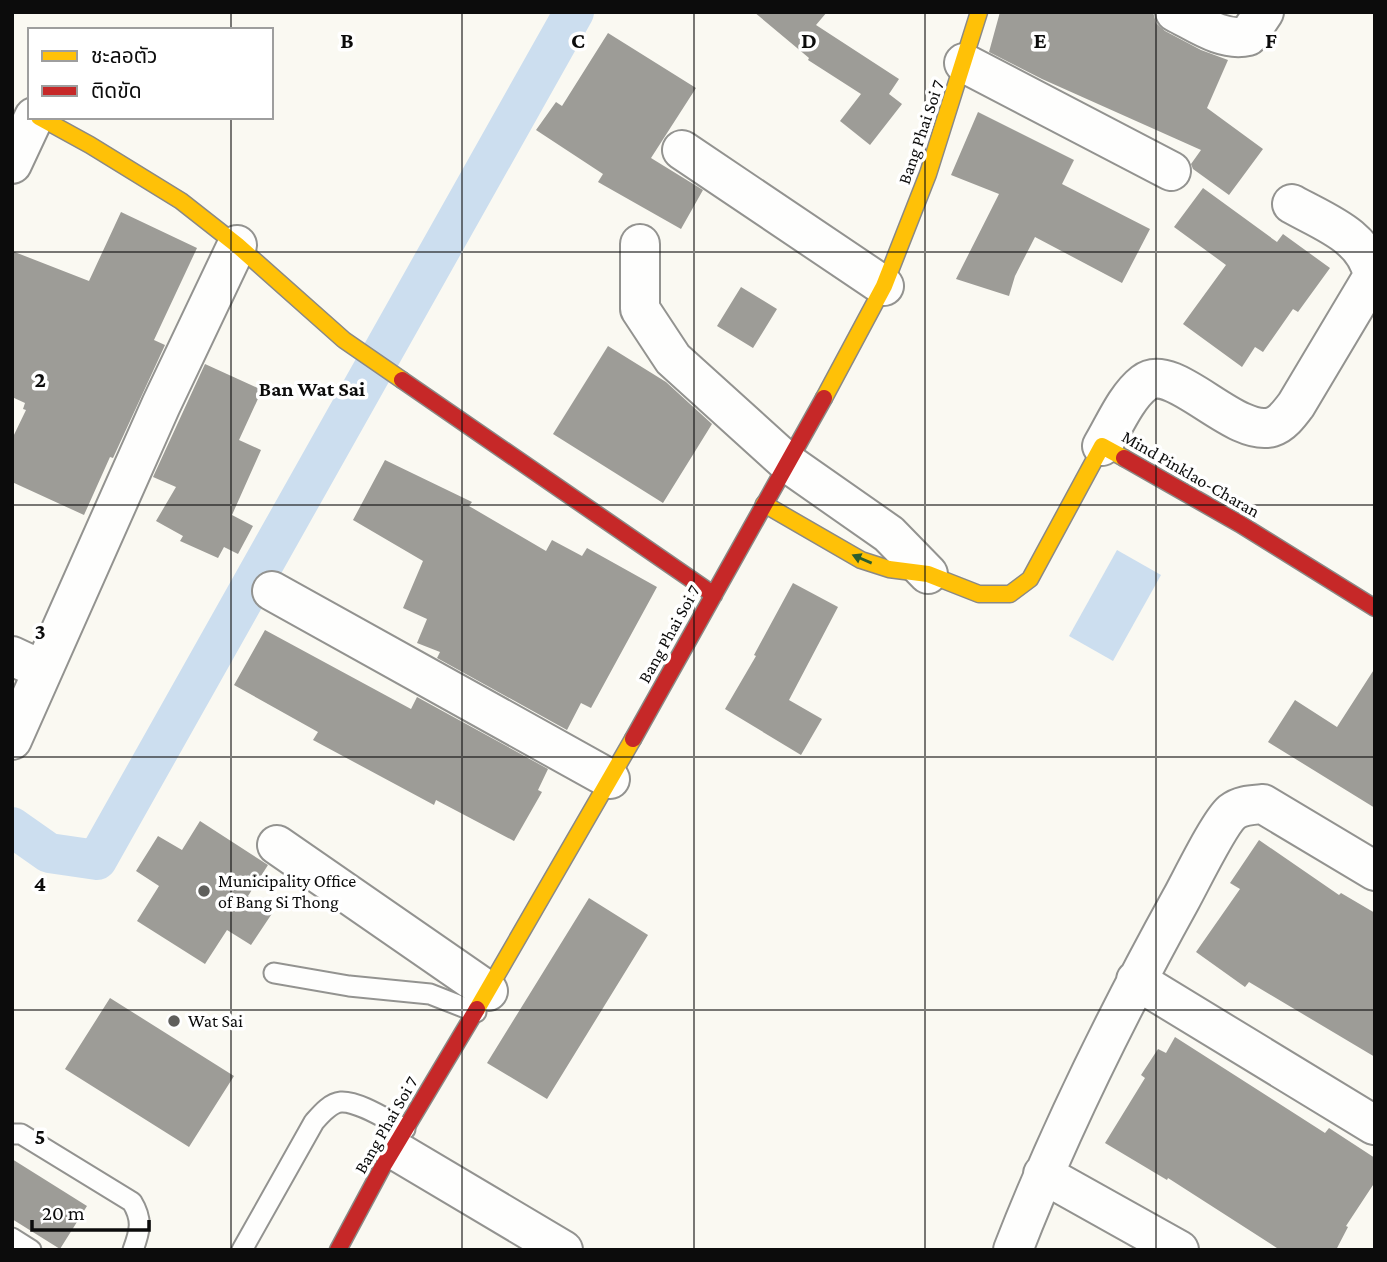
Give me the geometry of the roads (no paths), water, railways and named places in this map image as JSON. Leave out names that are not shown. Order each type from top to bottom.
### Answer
[{"type":"street","name":"Bang Phai Soi 7","points":[[338,1250],[399,1139],[482,1002],[789,464],[884,286],[928,174],[978,12]]},
{"type":"street","points":[[1175,12],[1222,35],[1237,38],[1248,36],[1264,12]]},
{"type":"street","points":[[964,63],[1171,171]]},
{"type":"street","points":[[12,104],[28,112]]},
{"type":"street","points":[[12,164],[36,119]]},
{"type":"street","points":[[41,119],[90,145],[181,201],[237,245],[344,340],[401,382],[714,595]]},
{"type":"street","points":[[682,150],[884,286]]},
{"type":"street","points":[[1102,446],[1133,394],[1146,381],[1163,378],[1240,422],[1258,426],[1272,427],[1296,405],[1373,276],[1370,262],[1362,248],[1350,237],[1292,204]]},
{"type":"street","points":[[640,244],[640,309],[673,359],[789,464],[889,534],[928,574]]},
{"type":"street","points":[[12,740],[27,663],[161,405],[237,245]]},
{"type":"street","name":"Mind Pinklao-Charan","points":[[764,504],[861,560],[889,569],[928,574],[979,594],[1010,594],[1030,579],[1102,446],[1240,524],[1375,608]]},
{"type":"street","points":[[272,591],[610,779]]},
{"type":"street","points":[[1013,1250],[1042,1174],[1136,980],[1197,869],[1233,811],[1247,805],[1263,804],[1375,871]]},
{"type":"street","points":[[277,845],[482,1002]]},
{"type":"street","points":[[1136,980],[1374,1125]]},
{"type":"street","points":[[399,1139],[563,1250]]},
{"type":"street","points":[[1042,1174],[1179,1250]]},
{"type":"lane","points":[[274,973],[349,986],[482,1002]]},
{"type":"lane","points":[[242,1250],[314,1122],[325,1110],[340,1102],[356,1105],[399,1139]]},
{"type":"lane","points":[[12,1134],[21,1134],[132,1202],[141,1216],[133,1250]]},
{"type":"lane","points":[[12,1238],[31,1250]]},
{"type":"water","points":[[1117,550],[1161,575],[1113,661],[1069,636]]},
{"type":"waterway","points":[[12,827],[49,853],[97,860],[574,12]]},
{"type":"place","name":"Municipality Office of Bang Si Thong","points":[[204,891]]},
{"type":"place","name":"Wat Sai","points":[[174,1021]]},
{"type":"district","name":"Ban Wat Sai","points":[[312,389]]}]
